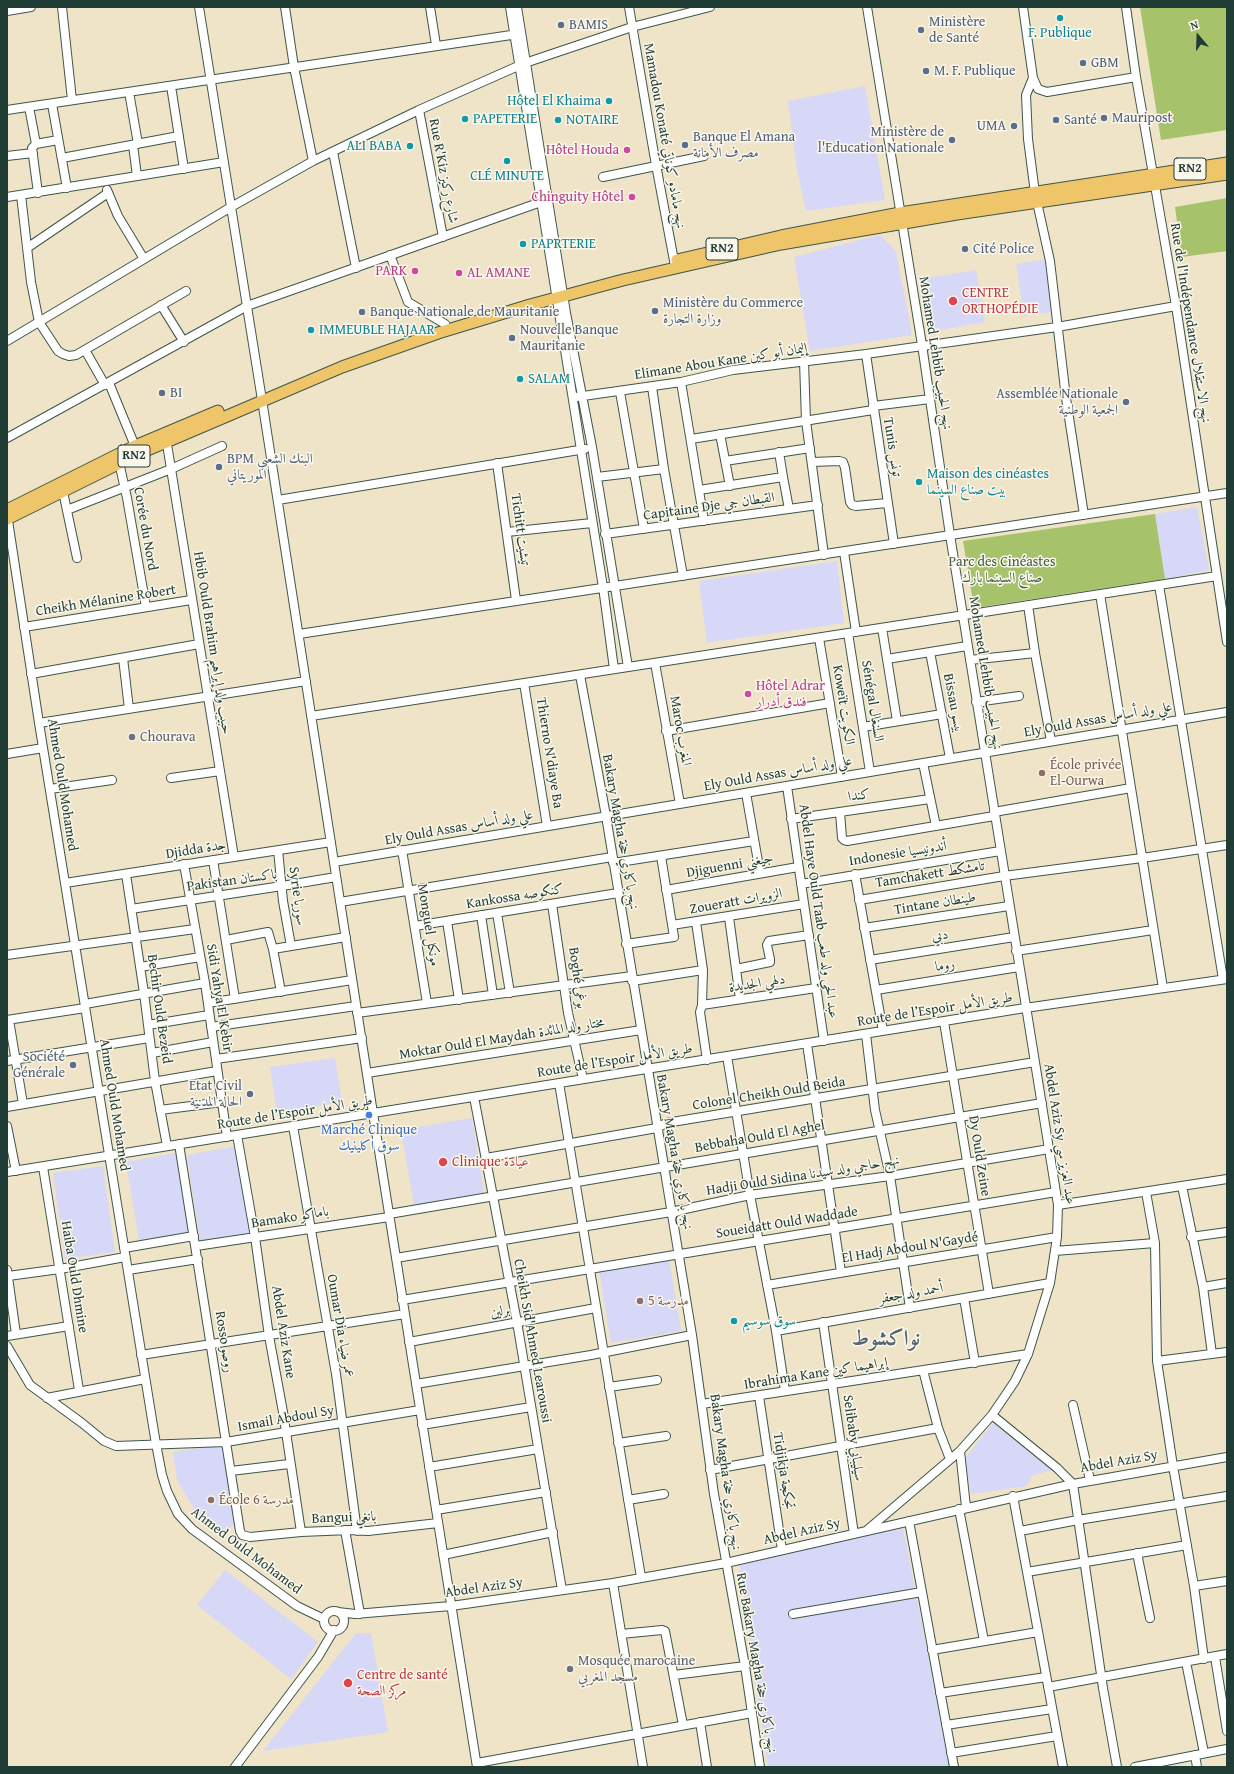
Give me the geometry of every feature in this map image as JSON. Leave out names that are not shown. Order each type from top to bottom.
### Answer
[{"type":"highway","name":"RN2","points":[[1153,180],[1227,163]]},
{"type":"highway","name":"RN2","points":[[7,515],[118,459],[166,437],[374,348],[445,324],[781,236],[1153,180],[1227,174]]},
{"type":"highway","name":"RN2","points":[[262,396],[376,354],[559,293]]},
{"type":"street","points":[[7,11],[31,7]]},
{"type":"street","points":[[62,7],[72,100]]},
{"type":"street","points":[[199,7],[262,396],[402,1300],[477,1765],[752,1712]]},
{"type":"street","points":[[285,7],[294,67],[313,161]]},
{"type":"street","points":[[430,7],[436,45]]},
{"type":"street","points":[[510,7],[517,34],[559,293],[572,398],[603,588],[614,669]]},
{"type":"street","points":[[517,7],[517,34]]},
{"type":"street","name":"Mamadou Konaté نهج مامادو كوناتي","points":[[629,7],[656,166],[675,265]]},
{"type":"street","points":[[7,341],[231,207],[313,161],[419,110],[522,64],[632,27],[710,7]]},
{"type":"street","name":"Mohamed Lehbib نهج الحبيب","points":[[867,7],[900,218],[922,345],[962,616],[1025,1008]]},
{"type":"street","points":[[1023,7],[1033,78],[1038,90],[1047,92],[1136,77]]},
{"type":"street","name":"Rue de l'Indépendance نهج الاستقلال","points":[[1126,7],[1153,180],[1176,306],[1227,642]]},
{"type":"street","points":[[7,110],[517,34]]},
{"type":"street","points":[[522,64],[541,202],[592,448],[605,534],[616,586],[628,667]]},
{"type":"street","points":[[1033,78],[1026,95],[1026,110],[1036,198],[1050,260],[1066,398],[1084,515]]},
{"type":"street","points":[[171,86],[184,168]]},
{"type":"street","points":[[129,92],[138,176]]},
{"type":"street","points":[[52,104],[67,188]]},
{"type":"street","points":[[29,107],[36,144]]},
{"type":"street","name":"Rue R'Kiz شارع ركيز","points":[[419,110],[442,237]]},
{"type":"street","points":[[62,158],[179,136]]},
{"type":"street","points":[[38,193],[32,148],[36,144],[58,140]]},
{"type":"street","points":[[333,152],[356,268]]},
{"type":"street","points":[[7,156],[33,153]]},
{"type":"street","points":[[603,177],[704,156]]},
{"type":"street","points":[[7,197],[21,196],[224,162]]},
{"type":"street","points":[[104,182],[118,216],[144,259]]},
{"type":"street","points":[[27,248],[108,193]]},
{"type":"street","points":[[21,196],[35,307],[39,322],[58,351],[69,356],[85,350],[186,291]]},
{"type":"street","points":[[7,438],[247,306],[541,202]]},
{"type":"street","points":[[390,256],[408,302],[445,324]]},
{"type":"street","points":[[161,305],[184,342]]},
{"type":"street","name":"Elimane Abou Kane إليمان أبو كين","points":[[572,398],[681,382],[733,370],[866,354],[1057,327],[1176,306]]},
{"type":"street","points":[[85,350],[107,384],[137,450]]},
{"type":"street","name":"Tunis تونس","points":[[866,354],[894,544]]},
{"type":"street","points":[[804,361],[806,421],[824,555]]},
{"type":"street","points":[[681,382],[704,521]]},
{"type":"street","points":[[652,387],[664,469],[683,576]]},
{"type":"street","points":[[620,392],[644,529]]},
{"type":"street","points":[[691,439],[806,421],[930,399]]},
{"type":"street","points":[[720,434],[730,486]]},
{"type":"street","name":"Hbib Ould Brahim حبيب ولد إبراهيم","points":[[166,437],[191,600],[234,857]]},
{"type":"street","points":[[67,510],[171,469],[222,446]]},
{"type":"street","points":[[278,500],[592,448]]},
{"type":"street","points":[[725,461],[810,448]]},
{"type":"street","points":[[779,452],[789,508]]},
{"type":"street","name":"Corée du Nord","points":[[118,459],[125,487],[146,607]]},
{"type":"street","points":[[812,462],[843,462],[850,502],[852,505],[856,506],[887,503]]},
{"type":"street","name":"Tichitt تيشيت","points":[[497,463],[516,600]]},
{"type":"street","points":[[597,477],[664,469]]},
{"type":"street","points":[[699,490],[783,477]]},
{"type":"street","points":[[62,487],[77,558]]},
{"type":"street","points":[[299,634],[1227,493]]},
{"type":"street","name":"Capitaine Dje القبطان جي","points":[[605,534],[818,504]]},
{"type":"street","name":"Ahmed Ould Mohamed","points":[[7,515],[31,674],[141,1355],[156,1444],[167,1491],[175,1510],[183,1520],[208,1542],[297,1606],[324,1619]]},
{"type":"street","points":[[507,532],[592,523]]},
{"type":"street","name":"Sénégal السنغال","points":[[844,552],[863,727],[870,772]]},
{"type":"street","points":[[311,716],[1217,576]]},
{"type":"street","points":[[1159,585],[1201,849],[1225,979]]},
{"type":"street","points":[[1100,594],[1163,988]]},
{"type":"street","name":"Cheikh Mélanine Robert","points":[[24,627],[191,600]]},
{"type":"street","points":[[1028,605],[1051,741]]},
{"type":"street","points":[[882,628],[897,721]]},
{"type":"street","name":"Koweït الكويت","points":[[819,638],[842,777]]},
{"type":"street","points":[[31,674],[199,644]]},
{"type":"street","points":[[887,659],[967,646]]},
{"type":"street","name":"Bissau بيسو","points":[[930,652],[950,758]]},
{"type":"street","points":[[970,660],[1035,653]]},
{"type":"street","points":[[123,658],[130,709]]},
{"type":"street","name":"Maroc المغرب","points":[[655,663],[680,804]]},
{"type":"street","name":"Bakary Magha نهج باكاري حخة","points":[[580,675],[606,816],[612,860],[692,1335],[710,1470],[726,1563]]},
{"type":"street","points":[[39,723],[306,681]]},
{"type":"street","name":"Thierno N'diaye Ba","points":[[524,683],[547,826]]},
{"type":"street","points":[[976,702],[1019,696]]},
{"type":"street","points":[[666,731],[830,703]]},
{"type":"street","name":"Ely Ould Assas علي ولد أساس","points":[[334,862],[1227,712]]},
{"type":"street","points":[[863,727],[942,714]]},
{"type":"street","points":[[7,754],[43,748]]},
{"type":"street","points":[[923,763],[936,826]]},
{"type":"street","points":[[171,778],[220,771]]},
{"type":"street","points":[[50,789],[112,780]]},
{"type":"street","name":"Abdel Haye Ould Taab عبد الحي ولد طعب","points":[[786,786],[824,1041]]},
{"type":"street","points":[[840,812],[842,838],[844,840],[936,826],[1131,788]]},
{"type":"street","points":[[746,793],[760,873]]},
{"type":"street","name":"كندا","points":[[791,819],[930,799]]},
{"type":"street","points":[[340,902],[612,860],[661,856],[754,841]]},
{"type":"street","name":"Djidda جدة","points":[[65,883],[331,842]]},
{"type":"street","name":"Tamchakett تامشكط","points":[[860,900],[1004,876],[1227,845]]},
{"type":"street","name":"Syrie سوريا","points":[[278,850],[283,901],[291,946]]},
{"type":"street","name":"Monguel مونكل","points":[[402,850],[410,890],[427,1004]]},
{"type":"street","name":"Indonesie أندونيسيا","points":[[801,884],[1000,850]]},
{"type":"street","points":[[626,944],[674,937],[661,856]]},
{"type":"street","points":[[213,860],[235,999]]},
{"type":"street","name":"Sidi Yahya El Kebir","points":[[184,864],[205,983],[227,1137]]},
{"type":"street","name":"Djiguenni جيغني","points":[[666,890],[798,867]]},
{"type":"street","name":"Bechir Ould Bezeid","points":[[126,874],[144,993],[155,1081],[167,1146]]},
{"type":"street","points":[[855,874],[883,1031]]},
{"type":"street","name":"Pakistan باكستان","points":[[131,908],[336,877]]},
{"type":"street","name":"Kankossa كنكوصه","points":[[415,926],[618,894]]},
{"type":"street","name":"Boghé بوغي","points":[[552,904],[574,1041],[583,1079]]},
{"type":"street","name":"Zoueratt الزويرات","points":[[672,925],[804,904]]},
{"type":"street","name":"Tintane طينطان","points":[[864,928],[1009,906]]},
{"type":"street","points":[[497,913],[510,993]]},
{"type":"street","points":[[481,915],[494,995]]},
{"type":"street","points":[[728,917],[740,999]]},
{"type":"street","points":[[447,921],[459,1000]]},
{"type":"street","points":[[696,922],[703,970],[702,1005],[700,1012],[707,1060]]},
{"type":"street","points":[[7,955],[195,929]]},
{"type":"street","points":[[1016,951],[1153,930]]},
{"type":"street","points":[[226,940],[266,932],[270,934],[280,992]]},
{"type":"street","points":[[736,969],[770,962],[767,945],[769,941],[808,935]]},
{"type":"street","name":"دبي","points":[[870,960],[1014,937]]},
{"type":"street","points":[[273,948],[346,938]]},
{"type":"street","points":[[140,967],[200,957]]},
{"type":"street","name":"روما","points":[[876,990],[1019,967]]},
{"type":"street","points":[[211,1027],[357,1009],[427,1004],[565,984],[703,970]]},
{"type":"street","name":"Route de l’Espoir طريق الأمل","points":[[11,1171],[1025,1008],[1225,979]]},
{"type":"street","points":[[208,1003],[352,980]]},
{"type":"street","points":[[23,1104],[11,1061],[8,1020],[85,1006],[144,993],[205,983]]},
{"type":"street","name":"دلهي الجديدة","points":[[702,1005],[816,988]]},
{"type":"street","name":"Abdel Aziz Sy عبد العزيز سي","points":[[866,1531],[960,1451],[992,1415],[1015,1381],[1028,1354],[1050,1283],[1057,1237],[1058,1205],[1025,1008]]},
{"type":"street","points":[[148,1025],[210,1015]]},
{"type":"street","name":"Dy Ould Zeine","points":[[944,1022],[989,1294]]},
{"type":"street","name":"Moktar Ould El Maydah مختار ولد المائدة","points":[[367,1073],[641,1030]]},
{"type":"street","points":[[866,1034],[879,1130],[890,1176],[910,1308]]},
{"type":"street","points":[[11,1061],[149,1038]]},
{"type":"street","points":[[216,1059],[362,1038]]},
{"type":"street","points":[[152,1053],[213,1042]]},
{"type":"street","points":[[806,1044],[841,1272]]},
{"type":"street","points":[[727,1056],[750,1195],[768,1285],[786,1391]]},
{"type":"street","name":"Colonel Cheikh Ould Beida","points":[[486,1158],[657,1128],[666,1124],[953,1077],[1035,1062]]},
{"type":"street","points":[[7,1107],[217,1071]]},
{"type":"street","points":[[559,1083],[641,1577]]},
{"type":"street","name":"Cheikh Sid'Ahmed Learoussi","points":[[474,1097],[517,1322],[562,1590]]},
{"type":"street","points":[[160,1110],[222,1102]]},
{"type":"street","name":"Bebbaha Ould El Aghel","points":[[389,1215],[576,1181],[1042,1103]]},
{"type":"street","points":[[7,1126],[11,1171]]},
{"type":"street","name":"Oumar Dia عمر ضياء","points":[[293,1126],[328,1326],[357,1531]]},
{"type":"street","name":"Abdel Aziz Kane","points":[[237,1135],[255,1236],[269,1336],[301,1532]]},
{"type":"street","name":"Rosso روصو","points":[[179,1144],[240,1531],[244,1536],[250,1537]]},
{"type":"street","name":"Hadji Ould Sidina نهج حاجي ولد سيدنا","points":[[396,1258],[671,1212],[750,1195],[890,1176],[1049,1149]]},
{"type":"street","name":"Haiba Ould Dhmine","points":[[43,1167],[79,1390]]},
{"type":"street","points":[[1058,1205],[1227,1178]]},
{"type":"street","points":[[1182,1186],[1191,1237],[1203,1287],[1212,1354]]},
{"type":"street","name":"Soueidatt Ould Waddade","points":[[402,1300],[1056,1192]]},
{"type":"street","points":[[1146,1192],[1155,1243],[1157,1361],[1179,1505],[1194,1586],[1204,1659]]},
{"type":"street","name":"Bamako باماكو","points":[[196,1246],[389,1215]]},
{"type":"street","points":[[1191,1237],[1227,1232]]},
{"type":"street","points":[[124,1248],[194,1236]]},
{"type":"street","name":"El Hadj Abdoul N'Gaydé","points":[[768,1285],[1057,1237]]},
{"type":"street","points":[[1054,1251],[1155,1243]]},
{"type":"street","points":[[16,1334],[8,1273],[60,1269],[125,1257]]},
{"type":"street","points":[[128,1270],[198,1259]]},
{"type":"street","name":"أحمد ولد جعفر","points":[[776,1331],[1050,1283]]},
{"type":"street","points":[[1203,1287],[1227,1283]]},
{"type":"street","points":[[964,1298],[975,1362]]},
{"type":"street","name":"برلين","points":[[409,1342],[596,1308]]},
{"type":"street","points":[[141,1355],[405,1314]]},
{"type":"street","name":"Selibaby سيليبابي","points":[[823,1322],[854,1534]]},
{"type":"street","points":[[7,1336],[69,1326]]},
{"type":"street","points":[[416,1384],[692,1335]]},
{"type":"street","name":"Ismail Abdoul Sy","points":[[7,1346],[30,1385],[109,1444],[116,1446],[226,1442],[420,1410]]},
{"type":"street","points":[[1157,1361],[1227,1352]]},
{"type":"street","name":"Ibrahima Kane إبراهيما كين","points":[[702,1404],[1028,1354]]},
{"type":"street","points":[[923,1370],[938,1428],[950,1459]]},
{"type":"street","points":[[47,1398],[79,1390],[145,1379]]},
{"type":"street","points":[[609,1387],[657,1380]]},
{"type":"street","name":"Tidjikja تجكجة","points":[[759,1396],[782,1550]]},
{"type":"street","points":[[1073,1405],[1090,1480]]},
{"type":"street","points":[[422,1425],[531,1407]]},
{"type":"street","points":[[992,1415],[1057,1468],[1073,1484],[1101,1678],[1117,1767]]},
{"type":"street","points":[[710,1470],[938,1428]]},
{"type":"street","points":[[618,1443],[666,1436]]},
{"type":"street","points":[[429,1467],[538,1449]]},
{"type":"street","points":[[960,1451],[963,1508],[984,1641]]},
{"type":"street","name":"Abdel Aziz Sy","points":[[338,1612],[357,1614],[451,1606],[613,1583],[726,1563],[1013,1496],[1090,1480],[1227,1457]]},
{"type":"street","points":[[231,1471],[289,1464]]},
{"type":"street","points":[[436,1510],[546,1492]]},
{"type":"street","points":[[628,1500],[664,1494]]},
{"type":"street","points":[[1013,1496],[1063,1767]]},
{"type":"street","points":[[1020,1531],[1227,1496]]},
{"type":"street","points":[[909,1521],[954,1767]]},
{"type":"street","name":"Bangui بانغي","points":[[250,1537],[301,1532],[345,1530],[368,1531],[438,1523]]},
{"type":"street","points":[[235,1767],[318,1657],[334,1630],[339,1629],[357,1614],[345,1530]]},
{"type":"street","points":[[443,1555],[553,1532]]},
{"type":"street","points":[[1027,1572],[1084,1561],[1187,1545]]},
{"type":"street","points":[[1137,1553],[1150,1618]]},
{"type":"street","name":"Rue Bakary Magha نهج باكاري حخة","points":[[726,1563],[745,1666],[760,1767]]},
{"type":"street","points":[[1194,1586],[1227,1581]]},
{"type":"street","points":[[613,1583],[643,1767]]},
{"type":"street","points":[[793,1614],[922,1592]]},
{"type":"street","points":[[334,1630],[325,1625],[324,1619],[331,1611],[338,1612],[343,1619],[343,1625]]},
{"type":"street","points":[[621,1634],[662,1630],[665,1631],[683,1725]]},
{"type":"street","points":[[932,1650],[1038,1632]]},
{"type":"street","points":[[1048,1687],[1227,1654]]},
{"type":"street","points":[[1215,1657],[1227,1731]]},
{"type":"street","points":[[1186,1662],[1200,1754],[1198,1767]]},
{"type":"street","points":[[674,1675],[745,1666]]},
{"type":"street","points":[[940,1693],[1046,1677]]},
{"type":"street","points":[[946,1724],[1052,1709]]},
{"type":"street","points":[[700,1722],[707,1767]]},
{"type":"street","points":[[951,1752],[1057,1736]]},
{"type":"street","points":[[1134,1767],[1227,1749]]},
{"type":"shaded area","points":[[865,86],[885,200],[806,211],[797,170],[788,101]]},
{"type":"shaded area","points":[[880,235],[896,251],[912,335],[810,351],[794,257]]},
{"type":"shaded area","points":[[1047,259],[1052,312],[1024,316],[1016,264]]},
{"type":"shaded area","name":"CENTRE ORTHOPÉDIE","points":[[976,270],[985,322],[929,332],[921,279]]},
{"type":"shaded area","points":[[1197,507],[1209,570],[1165,579],[1155,514]]},
{"type":"shaded area","points":[[837,561],[844,623],[707,643],[699,581]]},
{"type":"shaded area","points":[[335,1058],[342,1102],[277,1113],[270,1067]]},
{"type":"shaded area","name":"Clinique عيادة","points":[[472,1118],[484,1193],[414,1205],[401,1130]]},
{"type":"shaded area","points":[[237,1146],[252,1233],[200,1242],[187,1155]]},
{"type":"shaded area","points":[[177,1153],[190,1232],[139,1241],[126,1162]]},
{"type":"shaded area","points":[[103,1166],[115,1252],[65,1259],[53,1173]]},
{"type":"shaded area","name":"مدرسة 5","points":[[669,1259],[681,1331],[611,1343],[599,1271]]},
{"type":"shaded area","points":[[993,1423],[1052,1470],[1031,1476],[1027,1486],[971,1494],[965,1458]]},
{"type":"shaded area","name":"École 6 مدرسة","points":[[225,1444],[237,1520],[224,1534],[204,1525],[177,1480],[173,1452]]},
{"type":"shaded area","points":[[903,1528],[950,1767],[768,1767],[739,1561]]},
{"type":"shaded area","points":[[225,1570],[318,1642],[291,1679],[197,1605]]},
{"type":"shaded area","name":"Centre de santé مركز الصحة","points":[[356,1633],[371,1633],[388,1732],[263,1751]]},
{"type":"green space","points":[[1140,7],[1227,7],[1227,130],[1161,140]]},
{"type":"green space","points":[[1227,198],[1227,251],[1182,257],[1175,207]]},
{"type":"green space","name":"Parc des Cinéastes صناع السينما بارك","points":[[1155,514],[1165,579],[974,608],[963,541]]},
{"type":"place","name":"F. Publique","points":[[1060,18]]},
{"type":"place","name":"BAMIS","points":[[561,25]]},
{"type":"place","name":"Ministère de Santé","points":[[921,30]]},
{"type":"place","name":"GBM","points":[[1083,63]]},
{"type":"place","name":"M. F. Publique","points":[[926,71]]},
{"type":"place","name":"Hôtel El Khaima","points":[[609,101]]},
{"type":"place","name":"Mauripost","points":[[1104,118]]},
{"type":"place","name":"PAPETERIE","points":[[465,119]]},
{"type":"place","name":"NOTAIRE","points":[[558,120]]},
{"type":"place","name":"Santé","points":[[1056,120]]},
{"type":"place","name":"UMA","points":[[1014,126]]},
{"type":"place","name":"Ministère de l'Education Nationale","points":[[952,140]]},
{"type":"place","name":"Banque El Amana مصرف الأمانة","points":[[685,145]]},
{"type":"place","name":"ALI BABA","points":[[410,146]]},
{"type":"place","name":"Hôtel Houda","points":[[627,150]]},
{"type":"place","name":"CLÉ MINUTE","points":[[507,161]]},
{"type":"place","name":"Chinguity Hôtel","points":[[632,197]]},
{"type":"place","name":"PAPRTERIE","points":[[523,244]]},
{"type":"place","name":"Cité Police","points":[[965,249]]},
{"type":"place","name":"PARK","points":[[415,271]]},
{"type":"place","name":"AL AMANE","points":[[459,273]]},
{"type":"place","name":"CENTRE ORTHOPÉDIE","points":[[953,301]]},
{"type":"place","name":"Ministère du Commerce وزارة التجارة","points":[[655,311]]},
{"type":"place","name":"Banque Nationale de Mauritanie","points":[[362,312]]},
{"type":"place","name":"IMMEUBLE HAJAAR","points":[[311,330]]},
{"type":"place","name":"Nouvelle Banque Mauritanie","points":[[512,338]]},
{"type":"place","name":"SALAM","points":[[520,379]]},
{"type":"place","name":"BI","points":[[162,393]]},
{"type":"place","name":"Assemblée Nationale الجمعية الوطنية","points":[[1126,402]]},
{"type":"place","name":"BPM البنك الشعبي الموريتاني","points":[[219,467]]},
{"type":"place","name":"Maison des cinéastes بيت صناع السينما","points":[[919,482]]},
{"type":"place","name":"Hôtel Adrar فندق أدرار","points":[[748,694]]},
{"type":"place","name":"Chourava","points":[[132,737]]},
{"type":"place","name":"École privée El-Ourwa","points":[[1042,773]]},
{"type":"place","name":"Société Générale","points":[[73,1065]]},
{"type":"place","name":"Etat Civil الحالة المدنية","points":[[250,1094]]},
{"type":"place","name":"Marché Clinique سوق اكلينيك","points":[[369,1115]]},
{"type":"place","name":"Clinique عيادة","points":[[443,1162]]},
{"type":"place","name":"مدرسة 5","points":[[640,1301]]},
{"type":"place","name":"سوق سوسيم","points":[[734,1321]]},
{"type":"place","name":"École 6 مدرسة","points":[[211,1500]]},
{"type":"place","name":"Mosquée marocaine مسجد المغربي","points":[[570,1669]]},
{"type":"place","name":"Centre de santé مركز الصحة","points":[[348,1683]]},
{"type":"district","name":"نواكشوط","points":[[886,1339]]}]
